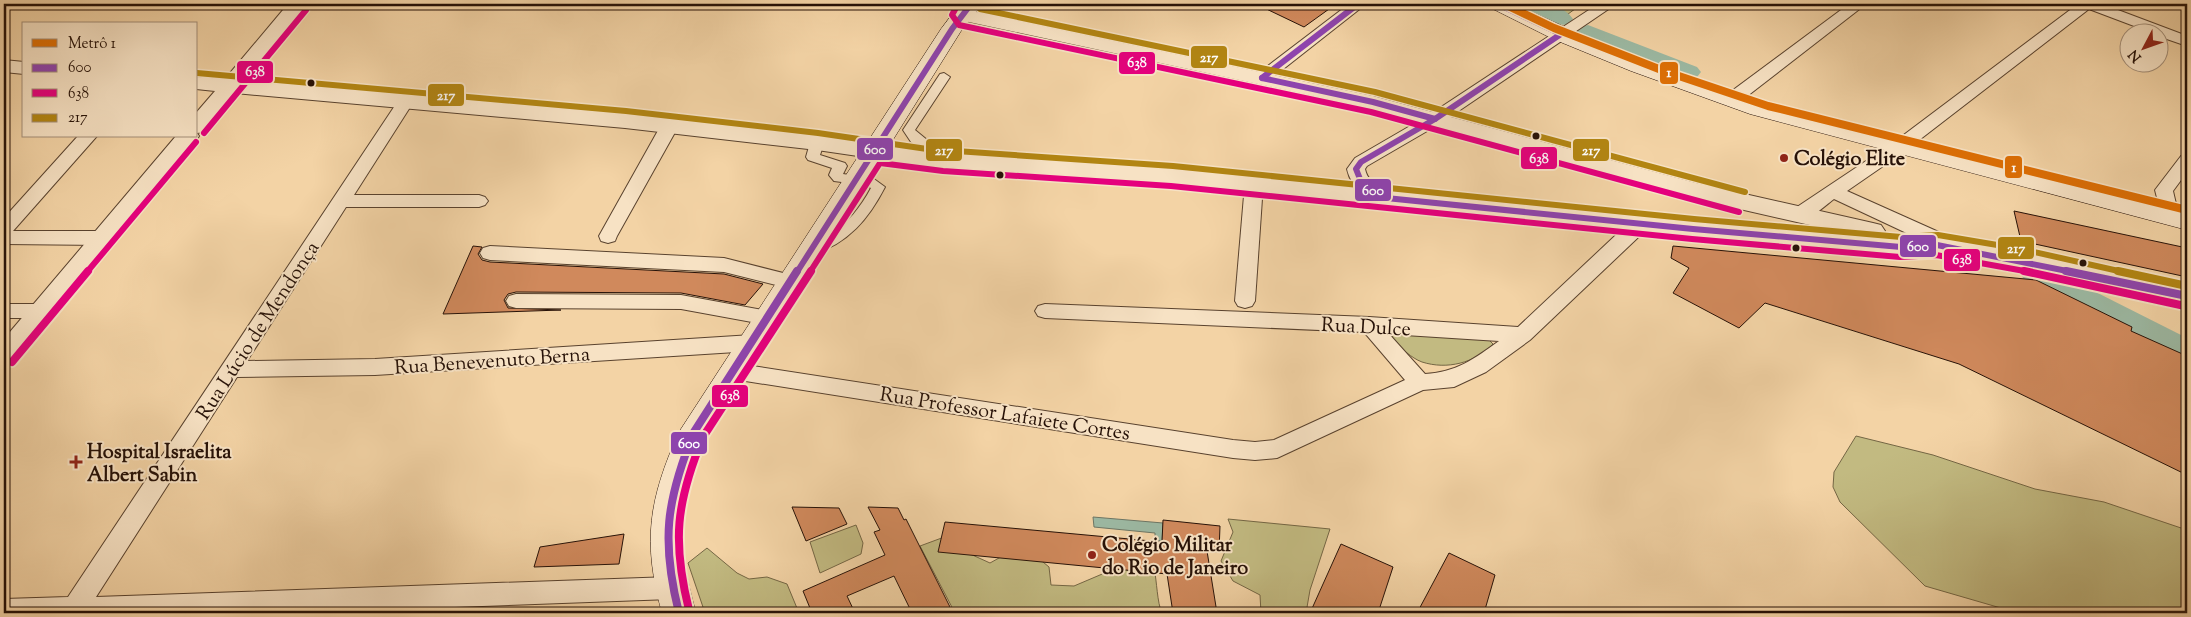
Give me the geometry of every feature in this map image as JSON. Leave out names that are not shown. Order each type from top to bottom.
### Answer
[{"type":"main road","points":[[1498,4],[1569,29],[1731,100],[1900,147],[2179,219]]},
{"type":"main road","points":[[675,601],[665,550],[665,522],[675,478],[694,432],[967,10]]},
{"type":"street","points":[[198,125],[298,4]]},
{"type":"street","points":[[1262,78],[1358,4]]},
{"type":"street","points":[[1386,198],[1364,188],[1357,179],[1356,169],[1361,162],[1435,119],[1608,4]]},
{"type":"street","points":[[1731,100],[1858,4]]},
{"type":"street","points":[[1798,215],[1900,147],[2088,4],[2187,41]]},
{"type":"street","points":[[967,10],[1373,102],[1696,191],[1798,215],[2187,296]]},
{"type":"street","points":[[4,66],[22,68]]},
{"type":"street","points":[[944,76],[909,130],[912,138],[934,149],[944,161]]},
{"type":"street","points":[[198,83],[670,127],[818,143],[944,161],[1172,176],[1707,230],[1901,247],[1945,246]]},
{"type":"street","name":"Rua Lúcio de Mendonça","points":[[74,609],[406,101]]},
{"type":"street","points":[[608,236],[670,127]]},
{"type":"street","points":[[4,230],[86,138]]},
{"type":"street","points":[[4,356],[186,138]]},
{"type":"street","points":[[818,143],[813,157],[840,166],[836,175],[838,178],[857,180]]},
{"type":"street","points":[[2179,219],[2164,190],[2187,160]]},
{"type":"street","points":[[1245,301],[1254,184]]},
{"type":"street","points":[[1696,191],[1712,202],[1721,214],[1707,230]]},
{"type":"street","points":[[1834,192],[1945,246]]},
{"type":"street","points":[[342,201],[479,201]]},
{"type":"street","points":[[1369,325],[1420,382],[1447,381],[1479,366],[1523,335],[1641,223]]},
{"type":"street","points":[[4,238],[103,238]]},
{"type":"street","points":[[490,253],[724,266],[792,282]]},
{"type":"street","points":[[516,301],[681,302],[768,318]]},
{"type":"street","points":[[4,311],[42,311]]},
{"type":"street","name":"Rua Dulce","points":[[1045,311],[1369,325],[1523,335]]},
{"type":"street","name":"Rua Benevenuto Berna","points":[[232,369],[375,367],[752,343]]},
{"type":"street","name":"Rua Professor Lafaiete Cortes","points":[[733,370],[1255,451],[1277,449],[1420,382]]},
{"type":"street","points":[[4,610],[214,609],[675,601]]},
{"type":"shaded area","points":[[1539,4],[1575,4],[1579,6],[1564,17]]},
{"type":"shaded area","points":[[1395,333],[1487,338],[1493,344],[1478,356],[1460,363],[1451,365],[1431,364],[1414,358],[1393,342],[1392,337]]},
{"type":"shaded area","points":[[1856,436],[1933,455],[2035,489],[2104,502],[2187,530],[2187,613],[2018,613],[1925,586],[1840,502],[1833,487],[1834,472]]},
{"type":"shaded area","points":[[1093,517],[1163,523],[1162,541],[1155,540],[1155,533],[1094,527]]},
{"type":"shaded area","points":[[1228,519],[1330,529],[1310,590],[1306,613],[1261,613],[1260,595],[1233,581],[1221,561],[1233,532]]},
{"type":"shaded area","points":[[856,525],[863,543],[861,554],[820,573],[810,542]]},
{"type":"shaded area","points":[[947,536],[968,553],[990,563],[1008,553],[1037,557],[1049,567],[1051,585],[1074,586],[1114,569],[1154,568],[1162,613],[955,613],[920,546]]},
{"type":"shaded area","points":[[707,548],[737,573],[749,579],[767,577],[787,584],[799,613],[705,613],[688,563]]},
{"type":"building","points":[[1256,4],[1336,4],[1304,27]]},
{"type":"building","points":[[2014,211],[2187,248],[2187,277],[2021,241]]},
{"type":"building","points":[[473,246],[482,247],[478,254],[482,260],[490,262],[724,274],[763,284],[745,305],[681,293],[516,292],[508,294],[504,300],[508,308],[561,310],[443,314]]},
{"type":"building","points":[[1673,246],[2036,280],[2132,327],[2131,331],[2187,356],[2187,475],[1959,364],[1765,303],[1739,328],[1673,293],[1689,268],[1671,258]]},
{"type":"building","points":[[792,507],[839,508],[847,524],[806,541]]},
{"type":"building","points":[[868,507],[898,508],[904,520],[906,519],[953,613],[912,613],[894,576],[847,596],[855,613],[812,613],[803,591],[885,555],[874,532],[880,530]]},
{"type":"building","points":[[1163,520],[1220,526],[1219,552],[1207,551],[1217,613],[1173,613],[1167,574],[938,552],[945,522],[1162,542]]},
{"type":"building","points":[[624,534],[619,564],[534,567],[540,547]]},
{"type":"building","points":[[1341,544],[1393,567],[1378,613],[1310,613]]},
{"type":"building","points":[[1449,553],[1495,575],[1484,613],[1417,613]]},
{"type":"waterway","points":[[1531,4],[1561,19]]},
{"type":"waterway","points":[[1588,32],[1688,72]]},
{"type":"waterway","points":[[2037,276],[2187,352]]},
{"type":"metro line","name":"1","points":[[1504,4],[1554,28],[1664,71],[1768,106],[2187,210]]},
{"type":"transit line","name":"638","points":[[958,4],[952,15],[959,25],[1371,112],[1739,212]]},
{"type":"transit line","name":"600","points":[[679,613],[669,564],[668,521],[676,479],[694,432],[952,29],[971,4]]},
{"type":"transit line","name":"600","points":[[1262,78],[1358,4]]},
{"type":"transit line","name":"600","points":[[1498,4],[1561,34]]},
{"type":"transit line","name":"217","points":[[980,9],[1375,92],[1745,192]]},
{"type":"transit line","name":"638","points":[[204,133],[306,10]]},
{"type":"transit line","name":"600","points":[[1561,34],[1435,119],[1361,162],[1356,169],[1362,184],[1386,198],[1693,229],[1901,247],[1937,245],[1954,247],[2187,296]]},
{"type":"transit line","name":"217","points":[[198,73],[626,111],[818,133],[927,149],[1173,166],[1694,219],[1901,237],[1938,235],[2021,249],[2187,286]]},
{"type":"transit line","name":"600","points":[[1262,78],[1373,102],[1435,119]]},
{"type":"transit line","name":"638","points":[[12,362],[196,142]]},
{"type":"transit line","name":"638","points":[[689,610],[679,563],[678,522],[686,482],[703,437],[880,163],[943,171],[1171,186],[1692,239],[1900,257],[1936,255],[2017,269],[2185,306]]},
{"type":"place","name":"Colégio Elite","points":[[1784,158]]},
{"type":"place","name":"Hospital Israelita Albert Sabin","points":[[76,462]]},
{"type":"place","name":"Colégio Militar do Rio de Janeiro","points":[[1092,555]]}]
